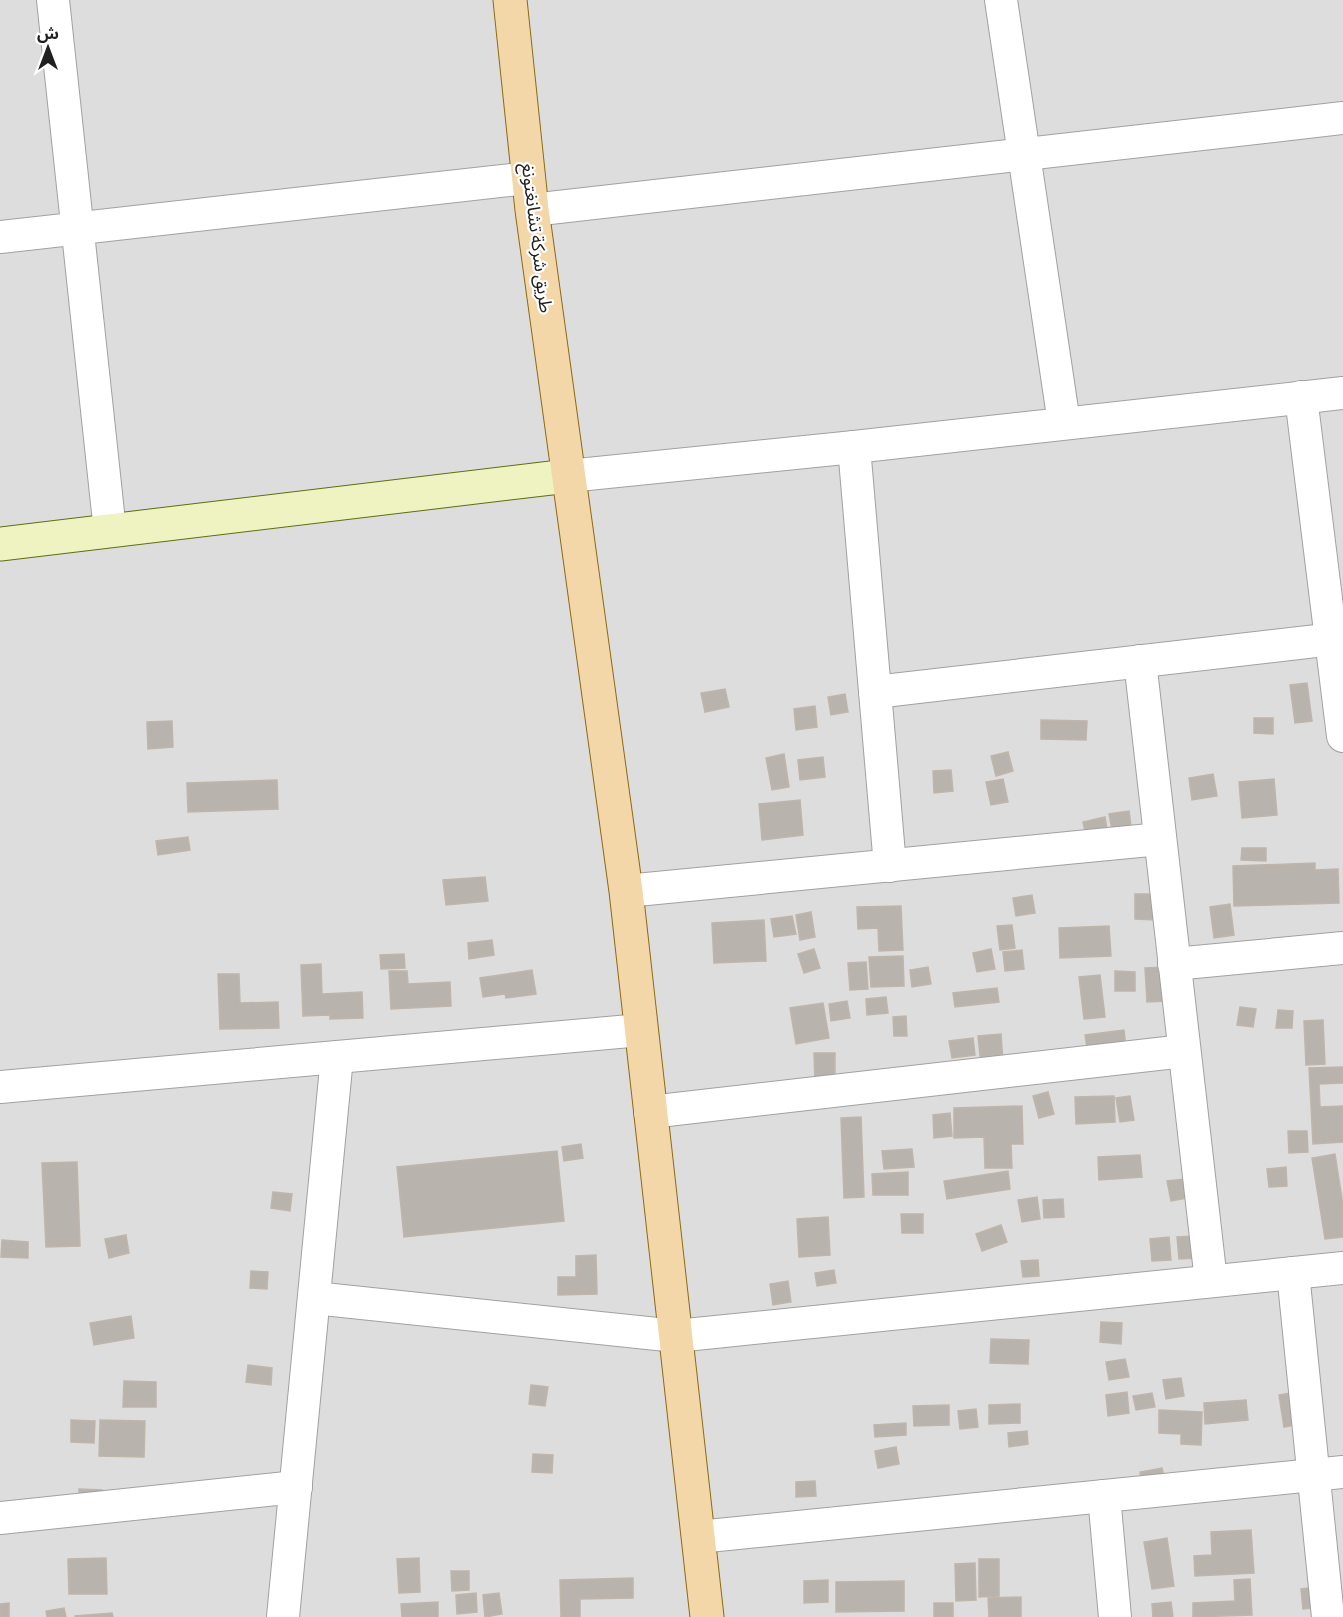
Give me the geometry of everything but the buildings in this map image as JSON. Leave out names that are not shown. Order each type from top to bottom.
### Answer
[{"type":"main road","name":"طريق شركة تشانغتونغ","points":[[510,0],[532,210],[626,891],[707,1617]]},
{"type":"street","points":[[53,0],[110,531]]},
{"type":"street","points":[[1001,0],[1064,423]]},
{"type":"street","points":[[532,210],[1343,118]]},
{"type":"street","points":[[0,237],[528,178]]},
{"type":"street","points":[[0,544],[568,476],[1343,393]]},
{"type":"street","points":[[1301,397],[1337,639],[1343,736]]},
{"type":"street","points":[[854,447],[890,866]]},
{"type":"street","points":[[875,692],[1337,639]]},
{"type":"street","points":[[1140,661],[1210,1281]]},
{"type":"street","points":[[626,891],[1160,839]]},
{"type":"street","points":[[1174,964],[1343,948]]},
{"type":"street","points":[[0,1087],[641,1030]]},
{"type":"street","points":[[650,1112],[1184,1051]]},
{"type":"street","points":[[284,1617],[337,1057]]},
{"type":"street","points":[[314,1298],[676,1336],[1343,1268]]},
{"type":"street","points":[[1293,1273],[1328,1473],[1328,1617]]},
{"type":"street","points":[[698,1537],[1328,1473]]},
{"type":"street","points":[[0,1518],[296,1487]]},
{"type":"street","points":[[1104,1496],[1115,1617]]},
{"type":"shaded area","points":[[0,0],[1343,0],[1343,1617],[0,1617]]}]
